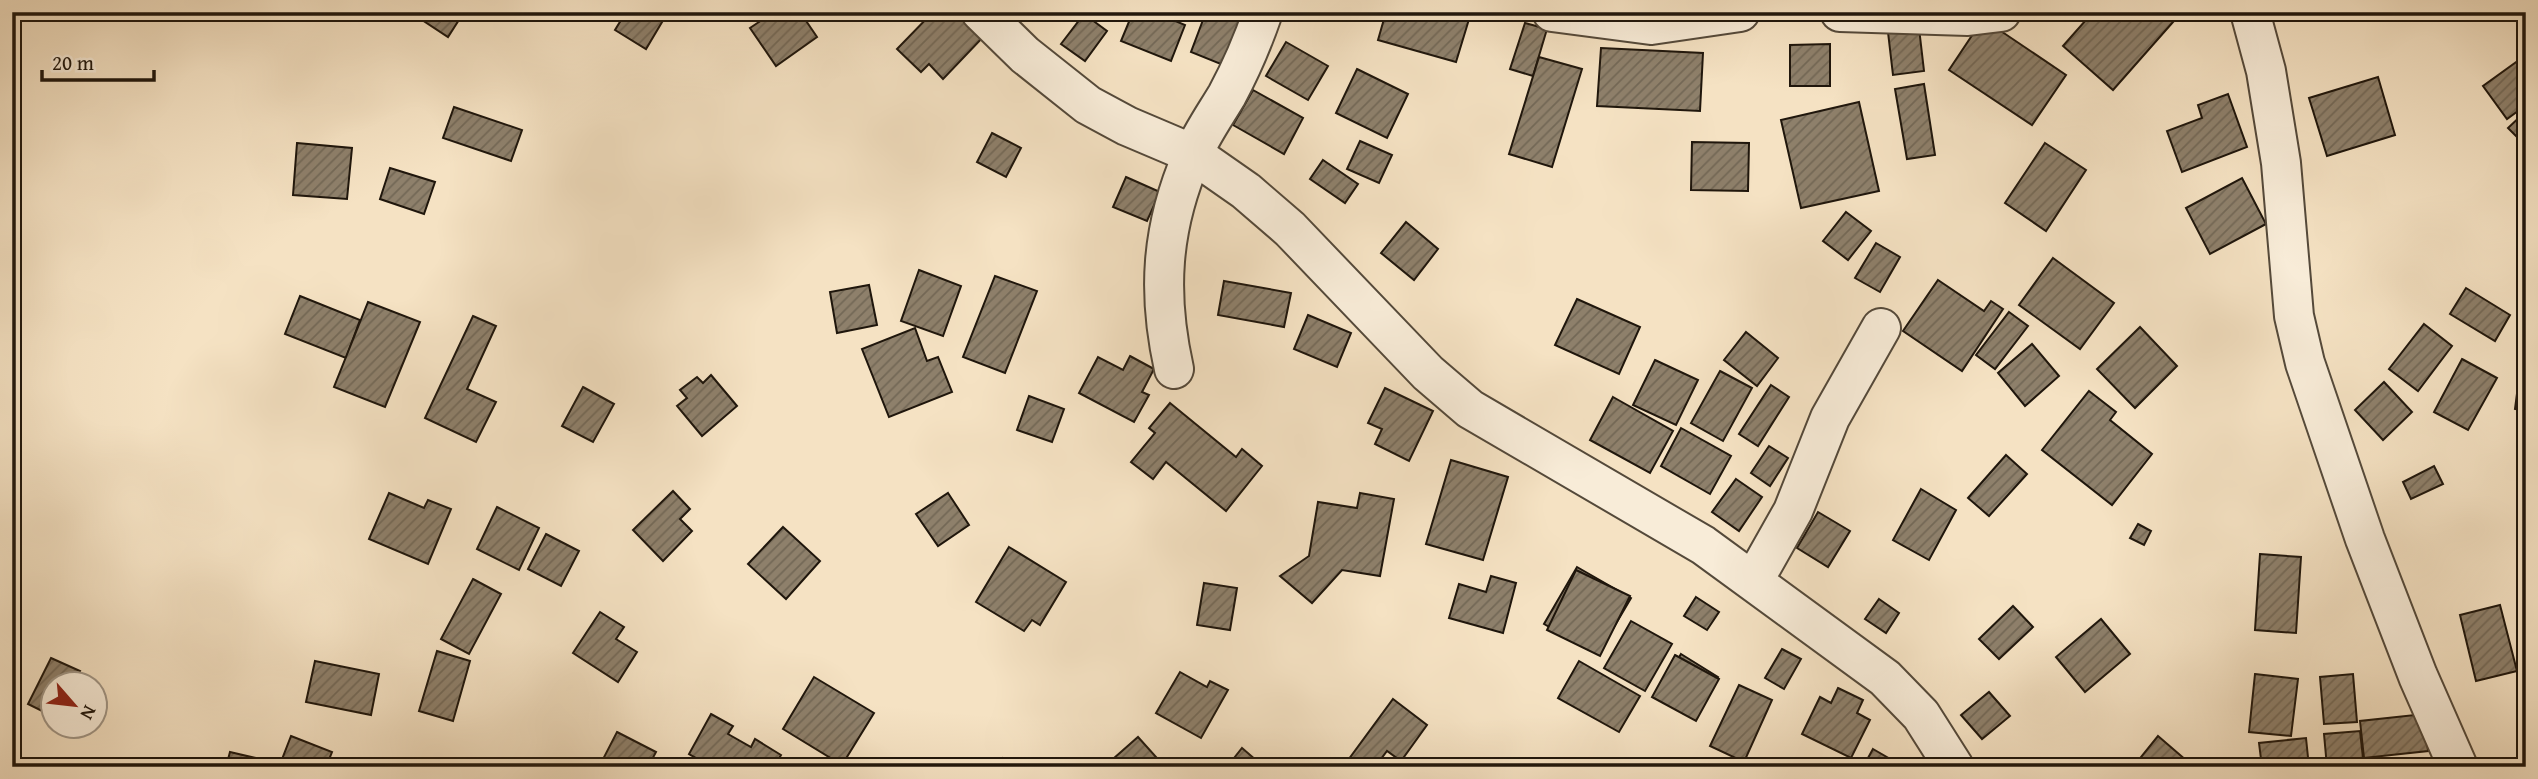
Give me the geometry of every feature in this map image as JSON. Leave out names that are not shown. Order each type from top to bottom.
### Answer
[{"type":"street","points":[[981,12],[1025,55],[1088,105],[1127,126],[1193,154],[1238,185],[1290,229],[1454,397],[1470,409],[1693,539],[1754,580],[1885,678],[1921,715],[1954,767]]},
{"type":"street","points":[[1174,369],[1165,329],[1164,258],[1174,205],[1193,154],[1239,72],[1263,12]]},
{"type":"street","points":[[1552,12],[1651,25],[1741,12]]},
{"type":"street","points":[[1840,12],[1968,16],[2000,12]]},
{"type":"street","points":[[2250,12],[2266,71],[2281,163],[2294,316],[2305,363],[2365,539],[2418,676],[2458,767]]},
{"type":"street","points":[[1754,580],[1793,511],[1830,418],[1881,328]]},
{"type":"building","points":[[410,12],[464,12],[448,37]]},
{"type":"building","points":[[626,12],[668,12],[646,49],[615,30]]},
{"type":"building","points":[[774,12],[800,12],[817,37],[776,66],[750,28]]},
{"type":"building","points":[[933,12],[942,12],[947,17],[952,12],[961,12],[985,35],[943,79],[929,64],[921,72],[897,49]]},
{"type":"building","points":[[1133,12],[1154,12],[1185,25],[1171,61],[1121,41]]},
{"type":"building","points":[[1206,12],[1253,12],[1238,71],[1191,52]]},
{"type":"building","points":[[1386,12],[1457,12],[1470,16],[1456,62],[1378,40]]},
{"type":"building","points":[[2093,12],[2110,12],[2115,17],[2119,12],[2162,12],[2173,22],[2113,90],[2063,46]]},
{"type":"building","points":[[1084,14],[1107,31],[1085,61],[1061,44]]},
{"type":"building","points":[[1983,19],[2066,75],[2032,125],[1949,70]]},
{"type":"building","points":[[1525,23],[1547,29],[1533,76],[1510,69]]},
{"type":"building","points":[[1919,28],[1924,71],[1893,75],[1888,32]]},
{"type":"building","points":[[1286,42],[1328,66],[1308,100],[1266,76]]},
{"type":"building","points":[[1830,44],[1830,86],[1790,86],[1790,45]]},
{"type":"building","points":[[1601,48],[1703,53],[1700,111],[1597,106]]},
{"type":"building","points":[[2526,55],[2526,105],[2507,119],[2483,86]]},
{"type":"building","points":[[1539,57],[1582,69],[1552,167],[1509,154]]},
{"type":"building","points":[[1357,69],[1408,94],[1387,138],[1336,113]]},
{"type":"building","points":[[2378,77],[2395,135],[2327,156],[2309,98]]},
{"type":"building","points":[[1924,84],[1935,155],[1907,159],[1895,89]]},
{"type":"building","points":[[1253,90],[1303,118],[1284,154],[1233,125]]},
{"type":"building","points":[[2228,94],[2247,147],[2182,172],[2167,131],[2202,118],[2198,105]]},
{"type":"building","points":[[1859,102],[1879,191],[1801,208],[1781,120]]},
{"type":"building","points":[[454,107],[522,130],[511,161],[443,138]]},
{"type":"building","points":[[2526,111],[2526,146],[2508,128]]},
{"type":"building","points":[[992,133],[1021,148],[1006,177],[977,162]]},
{"type":"building","points":[[1360,141],[1392,155],[1379,183],[1347,169]]},
{"type":"building","points":[[1692,142],[1749,143],[1748,191],[1691,190]]},
{"type":"building","points":[[297,143],[352,148],[347,199],[293,195]]},
{"type":"building","points":[[2045,143],[2086,170],[2046,231],[2005,203]]},
{"type":"building","points":[[1323,160],[1358,184],[1345,203],[1310,179]]},
{"type":"building","points":[[390,168],[435,182],[424,214],[380,199]]},
{"type":"building","points":[[1126,177],[1160,192],[1147,221],[1113,207]]},
{"type":"building","points":[[2242,178],[2266,224],[2210,254],[2186,208]]},
{"type":"building","points":[[1846,212],[1871,231],[1848,260],[1823,241]]},
{"type":"building","points":[[1406,222],[1438,249],[1414,280],[1381,253]]},
{"type":"building","points":[[1876,243],[1900,257],[1880,292],[1855,278]]},
{"type":"building","points":[[2053,258],[2114,303],[2080,349],[2019,305]]},
{"type":"building","points":[[919,270],[961,286],[943,336],[901,321]]},
{"type":"building","points":[[995,276],[1037,291],[1005,373],[963,357]]},
{"type":"building","points":[[1938,280],[1984,311],[1991,301],[2003,309],[1962,371],[1903,331]]},
{"type":"building","points":[[1224,281],[1291,293],[1284,327],[1218,315]]},
{"type":"building","points":[[869,285],[877,325],[837,333],[830,292]]},
{"type":"building","points":[[2466,288],[2510,315],[2495,341],[2450,314]]},
{"type":"building","points":[[300,296],[360,320],[346,358],[285,334]]},
{"type":"building","points":[[1577,299],[1640,327],[1619,374],[1555,345]]},
{"type":"building","points":[[368,302],[420,322],[385,407],[334,387]]},
{"type":"building","points":[[2009,312],[2028,326],[1995,369],[1976,355]]},
{"type":"building","points":[[1308,315],[1351,333],[1337,367],[1294,349]]},
{"type":"building","points":[[473,316],[496,326],[467,389],[496,402],[476,442],[425,418]]},
{"type":"building","points":[[2424,324],[2452,346],[2418,391],[2389,369]]},
{"type":"building","points":[[2140,327],[2177,366],[2135,408],[2097,369]]},
{"type":"building","points":[[915,328],[927,361],[938,357],[952,392],[889,417],[862,349]]},
{"type":"building","points":[[1746,332],[1778,358],[1757,386],[1724,360]]},
{"type":"building","points":[[2032,344],[2059,376],[2025,406],[1998,373]]},
{"type":"building","points":[[1130,356],[1154,369],[1142,392],[1149,395],[1134,422],[1079,393],[1098,357],[1123,370]]},
{"type":"building","points":[[2462,359],[2497,378],[2468,430],[2434,412]]},
{"type":"building","points":[[1655,360],[1698,380],[1676,425],[1633,405]]},
{"type":"building","points":[[2521,363],[2526,363],[2526,411],[2515,409]]},
{"type":"building","points":[[1720,371],[1752,388],[1723,441],[1691,423]]},
{"type":"building","points":[[711,375],[737,406],[702,436],[677,406],[687,398],[680,390],[697,377],[703,383]]},
{"type":"building","points":[[2384,382],[2412,412],[2383,440],[2355,410]]},
{"type":"building","points":[[1771,385],[1789,397],[1758,446],[1739,434]]},
{"type":"building","points":[[583,387],[614,404],[593,442],[562,426]]},
{"type":"building","points":[[1385,388],[1433,411],[1409,461],[1375,444],[1382,429],[1368,423]]},
{"type":"building","points":[[2089,391],[2116,412],[2110,420],[2152,454],[2112,505],[2042,450]]},
{"type":"building","points":[[1029,396],[1064,409],[1052,442],[1017,430]]},
{"type":"building","points":[[1613,397],[1673,431],[1650,473],[1590,440]]},
{"type":"building","points":[[1170,403],[1236,457],[1242,449],[1262,466],[1226,511],[1166,462],[1153,479],[1131,462],[1155,433],[1149,428]]},
{"type":"building","points":[[1681,428],[1731,456],[1710,494],[1661,466]]},
{"type":"building","points":[[1769,446],[1788,458],[1770,486],[1751,473]]},
{"type":"building","points":[[2006,455],[2027,474],[1989,516],[1968,498]]},
{"type":"building","points":[[1451,460],[1508,477],[1483,560],[1426,544]]},
{"type":"building","points":[[2434,466],[2443,484],[2411,499],[2403,482]]},
{"type":"building","points":[[1736,479],[1762,497],[1739,531],[1712,512]]},
{"type":"building","points":[[1921,489],[1956,510],[1929,560],[1893,540]]},
{"type":"building","points":[[673,491],[690,509],[680,519],[692,531],[663,561],[633,530]]},
{"type":"building","points":[[389,493],[424,508],[428,500],[451,509],[428,564],[369,539]]},
{"type":"building","points":[[948,493],[969,525],[938,546],[916,514]]},
{"type":"building","points":[[1360,493],[1394,499],[1380,576],[1342,570],[1312,603],[1280,576],[1309,556],[1318,502],[1357,508]]},
{"type":"building","points":[[497,507],[539,528],[519,570],[477,549]]},
{"type":"building","points":[[1818,512],[1850,531],[1828,567],[1797,548]]},
{"type":"building","points":[[2138,524],[2151,531],[2144,545],[2130,538]]},
{"type":"building","points":[[783,527],[820,561],[786,599],[748,564]]},
{"type":"building","points":[[546,534],[579,551],[561,586],[528,569]]},
{"type":"building","points":[[1009,547],[1066,582],[1040,625],[1032,620],[1024,631],[976,602]]},
{"type":"building","points":[[2260,554],[2301,557],[2296,633],[2255,630]]},
{"type":"building","points":[[1577,567],[1631,598],[1607,639],[1598,634],[1589,650],[1544,624]]},
{"type":"building","points":[[1576,570],[1630,596],[1600,656],[1547,630]]},
{"type":"building","points":[[1491,576],[1516,583],[1503,633],[1449,618],[1459,584],[1486,592]]},
{"type":"building","points":[[473,579],[501,594],[469,654],[441,639]]},
{"type":"building","points":[[1204,583],[1237,588],[1230,630],[1197,625]]},
{"type":"building","points":[[1696,597],[1719,612],[1707,630],[1684,616]]},
{"type":"building","points":[[1879,599],[1899,613],[1886,633],[1865,619]]},
{"type":"building","points":[[2500,605],[2517,671],[2476,681],[2460,615]]},
{"type":"building","points":[[2013,606],[2033,627],[1999,659],[1979,639]]},
{"type":"building","points":[[600,612],[624,627],[616,639],[637,652],[618,682],[573,653]]},
{"type":"building","points":[[2101,619],[2130,654],[2085,692],[2056,657]]},
{"type":"building","points":[[1631,621],[1672,644],[1645,691],[1604,668]]},
{"type":"building","points":[[1782,649],[1801,659],[1784,689],[1765,678]]},
{"type":"building","points":[[437,651],[470,661],[453,721],[419,711]]},
{"type":"building","points":[[1681,654],[1718,677],[1700,707],[1677,693],[1674,696],[1661,688]]},
{"type":"building","points":[[1675,655],[1719,679],[1696,721],[1652,697]]},
{"type":"building","points":[[51,658],[78,670],[45,670]]},
{"type":"building","points":[[315,661],[379,674],[371,715],[306,702]]},
{"type":"building","points":[[1579,661],[1640,696],[1619,732],[1558,698]]},
{"type":"building","points":[[1180,672],[1207,687],[1210,681],[1228,690],[1201,738],[1156,713]]},
{"type":"building","points":[[2255,674],[2298,679],[2291,736],[2249,732]]},
{"type":"building","points":[[2353,674],[2357,722],[2324,724],[2320,677]]},
{"type":"building","points":[[814,677],[874,713],[842,765],[783,729]]},
{"type":"building","points":[[38,684],[38,709],[28,704]]},
{"type":"building","points":[[1739,685],[1772,700],[1744,762],[1710,746]]},
{"type":"building","points":[[1838,688],[1863,700],[1857,713],[1870,720],[1851,758],[1802,734],[1820,697],[1831,703]]},
{"type":"building","points":[[1989,692],[2010,716],[1982,739],[1961,715]]},
{"type":"building","points":[[1393,699],[1427,725],[1401,761],[1387,751],[1375,767],[1343,767]]},
{"type":"building","points":[[711,714],[733,726],[728,734],[751,747],[755,739],[781,755],[774,767],[712,767],[689,754]]},
{"type":"building","points":[[2424,714],[2428,751],[2364,758],[2360,721]]},
{"type":"building","points":[[2360,731],[2364,767],[2327,767],[2324,734]]},
{"type":"building","points":[[617,732],[656,752],[648,767],[599,767]]},
{"type":"building","points":[[291,736],[332,752],[326,767],[279,767]]},
{"type":"building","points":[[2158,736],[2194,767],[2133,767]]},
{"type":"building","points":[[1138,737],[1165,767],[1105,766]]},
{"type":"building","points":[[2306,738],[2309,767],[2262,767],[2259,743]]},
{"type":"building","points":[[1242,748],[1264,767],[1227,767]]},
{"type":"building","points":[[1873,749],[1904,767],[1863,767]]},
{"type":"building","points":[[230,752],[264,760],[262,767],[226,767]]},
{"type":"building","points":[[1002,758],[1008,767],[988,767]]}]
